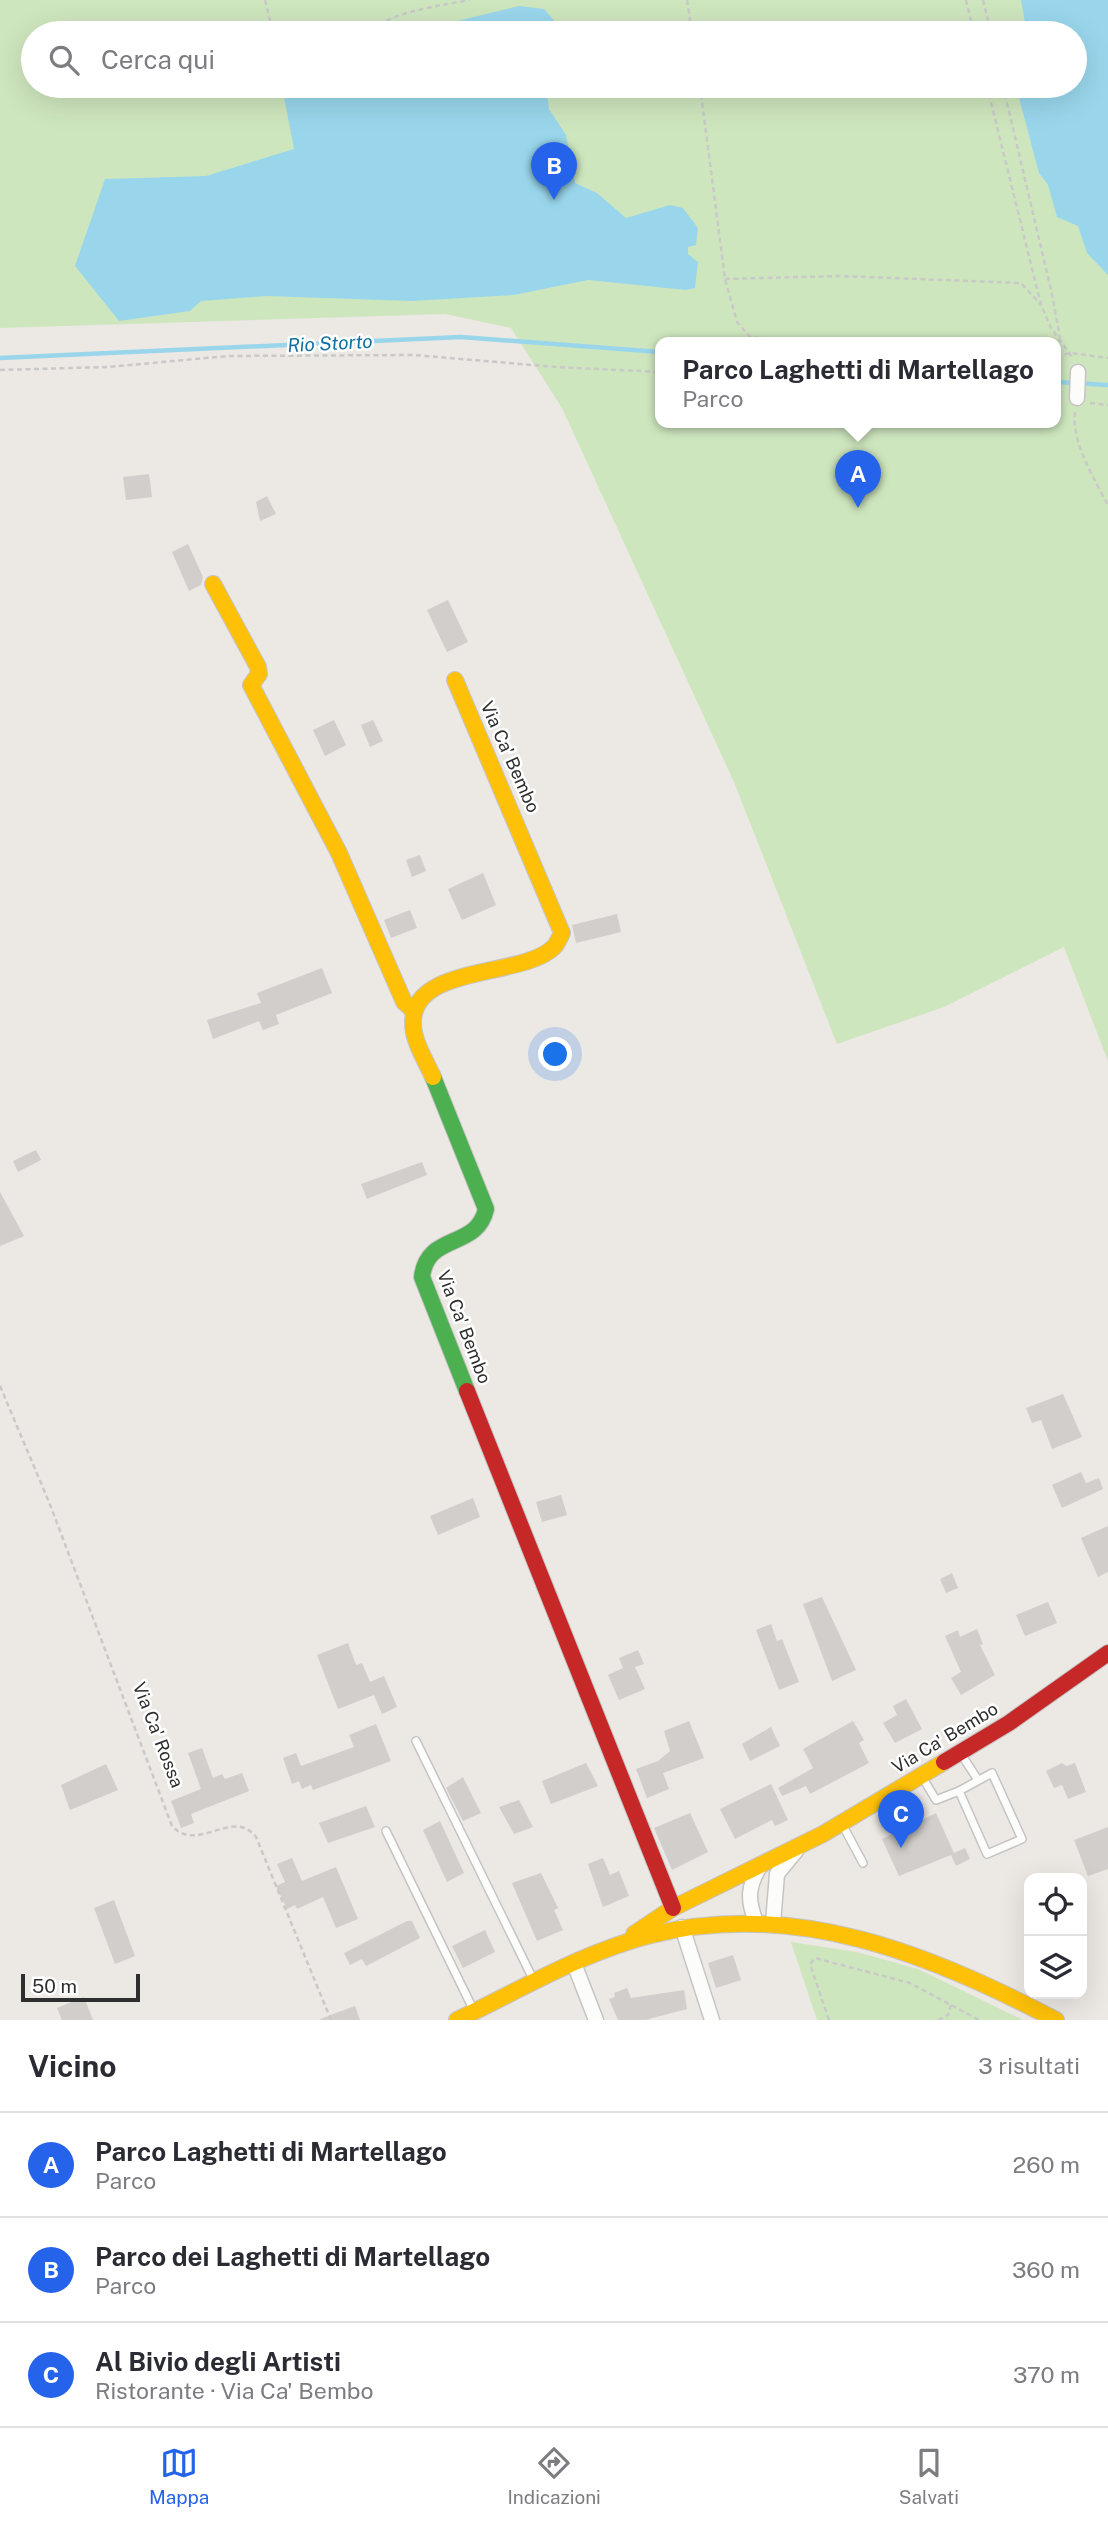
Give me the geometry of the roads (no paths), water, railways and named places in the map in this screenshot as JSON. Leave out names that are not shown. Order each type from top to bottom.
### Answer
[{"type":"street","points":[[1077,398],[1078,372]]},
{"type":"street","points":[[213,584],[258,667],[259,674],[251,685],[339,853],[404,1002],[414,1011]]},
{"type":"street","name":"Via Ca' Bembo","points":[[455,680],[522,830],[562,933],[561,940],[548,953],[472,974],[439,987],[422,999],[414,1011],[412,1022],[486,1209],[483,1223],[477,1230],[438,1247],[421,1268],[426,1288],[673,1908]]},
{"type":"street","name":"Via Ca' Bembo","points":[[610,1949],[673,1908],[797,1849],[841,1823],[1009,1723],[1108,1653]]},
{"type":"street","name":"Via Ca' Bembo","points":[[773,1923],[777,1874],[797,1849]]},
{"type":"street","points":[[756,1922],[748,1900],[752,1880],[761,1865]]},
{"type":"street","points":[[457,2020],[610,1949],[682,1927],[756,1922],[862,1937],[938,1963],[1018,1999],[1056,2020]]},
{"type":"street","points":[[682,1927],[712,2020]]},
{"type":"street","points":[[575,1966],[596,2020]]},
{"type":"lane","points":[[416,1741],[536,1984]]},
{"type":"lane","points":[[960,1752],[978,1780]]},
{"type":"lane","points":[[921,1775],[936,1800],[960,1791],[992,1773],[1022,1839],[987,1854],[960,1791]]},
{"type":"lane","points":[[841,1823],[863,1863]]},
{"type":"lane","points":[[386,1830],[474,2012]]},
{"type":"water","points":[[1021,0],[1108,0],[1108,275],[1087,253],[1078,226],[1057,217],[1048,185],[1039,173],[1019,98],[1087,98],[1087,21],[1025,21]]},
{"type":"water","points":[[519,6],[544,9],[554,21],[457,21]]},
{"type":"water","points":[[284,98],[548,98],[549,109],[566,135],[575,183],[597,193],[626,218],[670,205],[683,208],[698,228],[696,245],[688,247],[688,254],[698,262],[695,288],[686,290],[588,280],[514,295],[412,301],[266,296],[201,301],[190,311],[119,321],[75,266],[105,179],[206,176],[294,149]]},
{"type":"waterway","name":"Rio Storto","points":[[0,358],[461,337],[655,352]]},
{"type":"waterway","name":"Rio Storto","points":[[1061,382],[1108,385]]},
{"type":"place","name":"Parco dei Laghetti di Martellago","points":[[554,200]]},
{"type":"place","name":"Parco Laghetti di Martellago","points":[[858,508]]},
{"type":"place","name":"Al Bivio degli Artisti","points":[[901,1848]]}]
